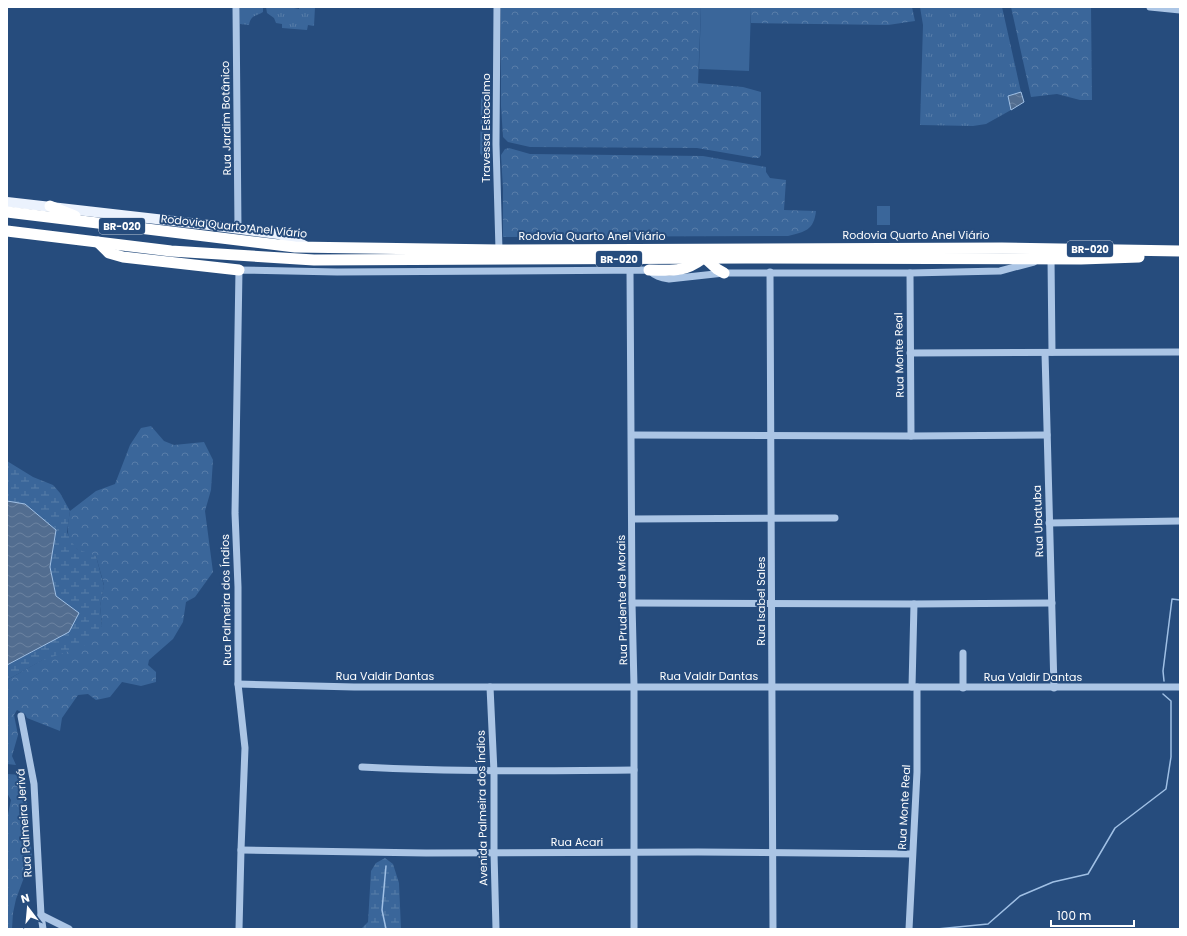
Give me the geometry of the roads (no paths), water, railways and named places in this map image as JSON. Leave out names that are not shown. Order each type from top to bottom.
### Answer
[{"type":"highway","points":[[50,206],[93,222]]},
{"type":"highway","name":"Rodovia Quarto Anel Viário","points":[[7,212],[93,222],[237,235],[296,247],[499,250],[1002,248],[1180,254]]},
{"type":"highway","name":"Rodovia Quarto Anel Viário","points":[[7,231],[171,252],[314,260],[1049,258],[1180,254]]},
{"type":"highway","points":[[237,235],[237,256]]},
{"type":"highway","points":[[98,242],[109,253],[123,257],[239,270]]},
{"type":"highway","points":[[649,270],[682,270],[704,259],[716,269],[724,273]]},
{"type":"main road","name":"BR-020","points":[[7,202],[50,206],[237,235]]},
{"type":"street","name":"Rua Jardim Botânico","points":[[236,7],[237,235]]},
{"type":"street","name":"Travessa Estocolmo","points":[[497,7],[496,144],[499,250]]},
{"type":"street","points":[[1150,7],[1180,10]]},
{"type":"street","points":[[239,270],[337,272],[649,270],[661,278],[669,279],[724,273],[910,273],[1003,271],[1049,258]]},
{"type":"street","name":"Rua Ubatuba","points":[[1049,258],[1047,435],[1054,688]]},
{"type":"street","name":"Rua Palmeira dos Índios","points":[[239,270],[235,513],[238,588],[238,684],[245,748],[239,929]]},
{"type":"street","name":"Rua Prudente de Morais","points":[[630,270],[632,603],[634,686],[634,929]]},
{"type":"street","name":"Rua Isabel Sales","points":[[770,272],[772,435],[773,929]]},
{"type":"street","name":"Rua Monte Real","points":[[910,273],[911,436]]},
{"type":"street","points":[[910,353],[1180,352]]},
{"type":"street","points":[[632,435],[1047,435]]},
{"type":"street","points":[[632,519],[835,518]]},
{"type":"street","points":[[1049,523],[1180,521]]},
{"type":"street","points":[[632,603],[1052,603]]},
{"type":"street","name":"Rua Monte Real","points":[[909,929],[917,772],[914,604]]},
{"type":"street","points":[[963,653],[963,688]]},
{"type":"street","name":"Rua Valdir Dantas","points":[[238,684],[354,687],[1180,687]]},
{"type":"street","name":"Avenida Palmeira dos Índios","points":[[490,687],[494,772],[496,929]]},
{"type":"street","name":"Rua Palmeira Jerivá","points":[[21,716],[34,784],[43,929]]},
{"type":"street","points":[[362,767],[429,771],[494,772],[634,770]]},
{"type":"street","name":"Rua Acari","points":[[241,850],[494,853],[912,854]]},
{"type":"street","points":[[41,915],[69,929]]},
{"type":"water","points":[[1021,92],[1024,102],[1011,110],[1008,96]]},
{"type":"water","points":[[7,501],[25,504],[56,530],[50,567],[56,596],[79,613],[69,632],[7,665]]},
{"type":"waterway","points":[[1164,681],[1163,671],[1172,599],[1180,600]]},
{"type":"waterway","points":[[937,929],[988,924],[1020,896],[1053,882],[1088,874],[1115,828],[1166,789],[1171,757],[1171,701],[1163,694]]},
{"type":"waterway","points":[[386,866],[382,910],[386,929]]}]
